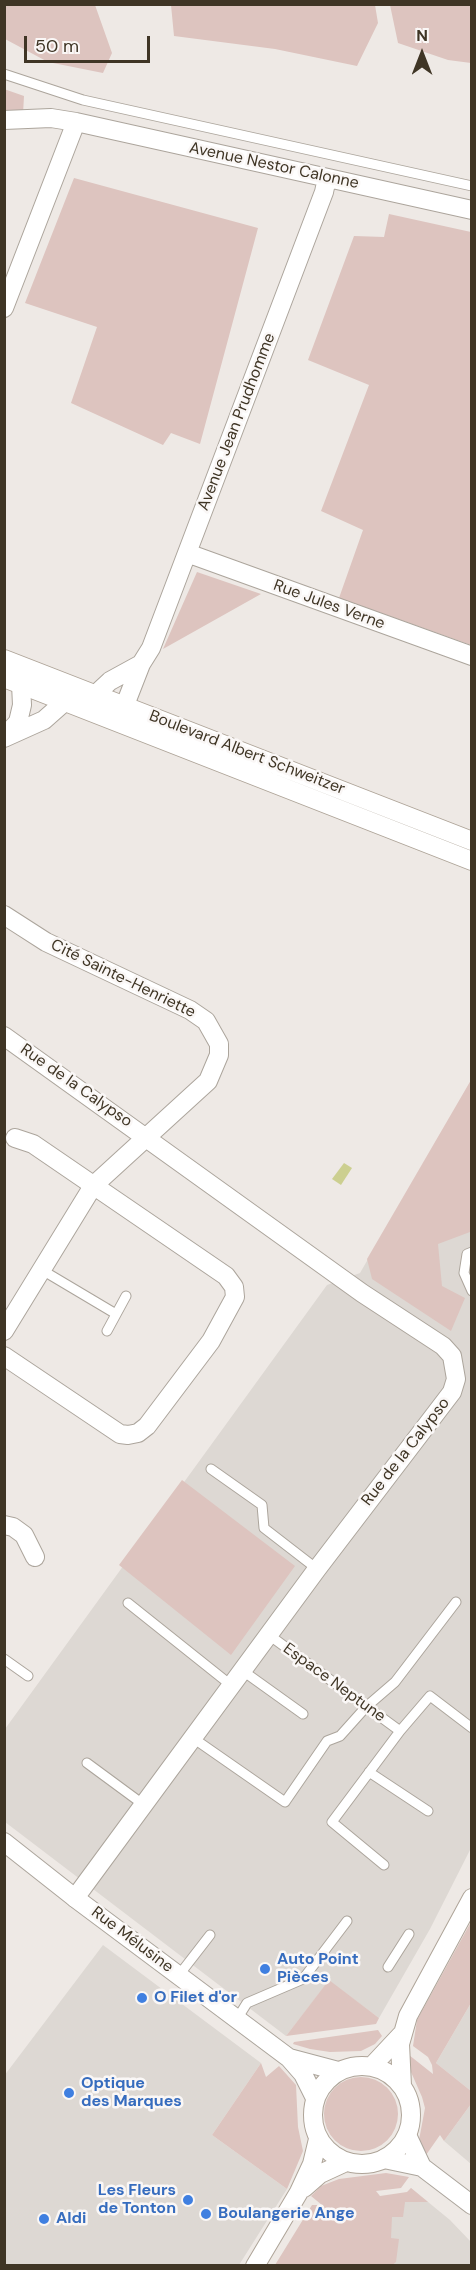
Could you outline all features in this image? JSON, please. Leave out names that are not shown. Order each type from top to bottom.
[{"type":"street","name":"Avenue Nestor Calonne","points":[[4,120],[51,118],[76,122],[471,210]]},
{"type":"street","points":[[4,308],[76,122]]},
{"type":"street","name":"Avenue Jean Prudhomme","points":[[125,705],[141,664],[151,648],[324,192],[327,178]]},
{"type":"street","name":"Rue Jules Verne","points":[[187,553],[471,656]]},
{"type":"street","name":"Boulevard Albert Schweitzer","points":[[4,659],[19,676],[62,696],[471,861]]},
{"type":"street","points":[[62,696],[88,701],[110,681],[141,664]]},
{"type":"street","points":[[4,737],[18,722],[22,705],[19,676]]},
{"type":"street","name":"Boulevard Albert Schweitzer","points":[[19,676],[96,694],[471,841]]},
{"type":"street","points":[[4,737],[44,720],[62,696]]},
{"type":"street","points":[[62,696],[113,713],[125,705]]},
{"type":"street","name":"Cité Sainte-Henriette","points":[[4,915],[46,942],[190,1010],[206,1021],[219,1044],[219,1055],[207,1081],[93,1186],[4,1331]]},
{"type":"street","name":"Rue de la Calypso","points":[[4,1036],[362,1293],[443,1346],[452,1356],[456,1380],[452,1392],[317,1569],[75,1898]]},
{"type":"street","points":[[4,1356],[120,1434],[138,1433],[147,1426],[211,1341],[235,1297],[234,1287],[226,1276],[33,1144],[15,1138]]},
{"type":"street","points":[[4,1525],[13,1527],[24,1535],[34,1557]]},
{"type":"street","name":"Rue Mélusine","points":[[4,1842],[289,2058],[303,2074],[315,2098]]},
{"type":"street","points":[[372,2066],[401,2035],[422,1988],[471,1898]]},
{"type":"street","points":[[401,2035],[402,2086]]},
{"type":"street","name":"Rue Mélusine","points":[[289,2058],[338,2071]]},
{"type":"street","points":[[358,2065],[372,2066],[385,2071],[402,2086],[409,2099],[411,2114],[407,2135],[399,2148],[384,2159],[367,2164],[346,2162],[327,2150],[318,2139],[312,2122],[315,2098],[322,2085],[338,2071],[358,2065]]},
{"type":"street","points":[[407,2135],[422,2167]]},
{"type":"street","points":[[255,2265],[299,2192],[312,2164],[318,2139]]},
{"type":"street","points":[[384,2159],[422,2167],[471,2205]]},
{"type":"street","points":[[299,2192],[320,2174],[346,2162]]},
{"type":"lane","points":[[4,74],[83,100],[471,186]]},
{"type":"lane","points":[[471,1252],[467,1254],[464,1273],[471,1291]]},
{"type":"lane","points":[[42,1270],[116,1314]]},
{"type":"lane","points":[[107,1331],[126,1296]]},
{"type":"lane","points":[[211,1469],[262,1505],[264,1528],[317,1569]]},
{"type":"lane","points":[[193,1738],[285,1802],[327,1741],[340,1736],[366,1707],[395,1682],[456,1602]]},
{"type":"lane","points":[[128,1603],[237,1679],[303,1714]]},
{"type":"lane","name":"Espace Neptune","points":[[268,1635],[400,1731]]},
{"type":"lane","points":[[4,1659],[28,1676]]},
{"type":"lane","points":[[384,1865],[332,1822],[400,1731],[430,1696],[471,1728]]},
{"type":"lane","points":[[87,1763],[144,1805]]},
{"type":"lane","points":[[369,1772],[428,1811]]},
{"type":"lane","points":[[237,2019],[247,2003],[303,1979],[347,1921]]},
{"type":"lane","points":[[388,1967],[409,1934]]},
{"type":"lane","points":[[178,1975],[210,1935]]},
{"type":"shaded area","points":[[4,5],[95,5],[112,53],[103,73],[48,62],[5,39]]},
{"type":"shaded area","points":[[171,5],[375,5],[378,23],[357,66],[275,49],[174,36]]},
{"type":"shaded area","points":[[390,5],[471,5],[471,63],[448,60],[398,43]]},
{"type":"shaded area","points":[[4,89],[24,96],[23,114],[5,114]]},
{"type":"shaded area","points":[[74,178],[258,228],[200,444],[171,433],[163,445],[71,403],[97,327],[25,303]]},
{"type":"shaded area","points":[[389,214],[471,232],[471,645],[339,598],[363,530],[321,511],[369,385],[308,360],[354,236],[384,237]]},
{"type":"shaded area","points":[[197,572],[261,594],[163,649]]},
{"type":"shaded area","points":[[471,1080],[471,1230],[438,1244],[442,1286],[465,1298],[451,1331],[372,1279],[367,1259]]},
{"type":"shaded area","points":[[471,1081],[471,1848],[430,1929],[379,2018],[329,1981],[286,2036],[5,1822],[5,1729],[327,1285],[360,1273]]},
{"type":"shaded area","points":[[344,1163],[352,1168],[341,1185],[332,1179]]},
{"type":"shaded area","points":[[182,1480],[295,1566],[231,1655],[119,1565]]},
{"type":"shaded area","points":[[471,1922],[471,2003],[436,2063],[471,2091],[471,2104],[444,2141],[440,2135],[426,2155],[419,2140],[425,2108],[411,2072],[409,2055],[433,2074],[428,2057],[413,2046],[417,2020]]},
{"type":"shaded area","points":[[103,1945],[261,2063],[212,2135],[287,2189],[239,2265],[5,2265],[4,2076]]},
{"type":"shaded area","points":[[329,1980],[379,2018],[376,2024],[286,2036]]},
{"type":"shaded area","points":[[471,2003],[471,2091],[436,2063]]},
{"type":"shaded area","points":[[378,2030],[382,2036],[375,2044],[361,2051],[330,2052],[293,2044],[294,2042]]},
{"type":"shaded area","points":[[261,2063],[266,2077],[279,2066],[296,2085],[298,2127],[303,2151],[287,2189],[212,2135]]},
{"type":"shaded area","points":[[354,2077],[368,2077],[382,2083],[392,2093],[398,2107],[396,2128],[382,2145],[368,2151],[354,2151],[340,2145],[330,2135],[324,2121],[324,2107],[330,2093],[340,2083]]},
{"type":"shaded area","points":[[471,2104],[471,2164],[444,2141]]},
{"type":"shaded area","points":[[386,2173],[409,2177],[401,2188],[376,2191],[380,2196],[407,2192],[411,2188],[428,2202],[405,2202],[403,2217],[392,2217],[391,2238],[399,2239],[396,2262],[391,2266],[275,2265],[312,2205],[322,2205],[311,2196],[321,2186],[339,2179]]},
{"type":"shaded area","points":[[411,2188],[450,2220],[471,2242],[471,2265],[317,2266],[366,2246]]},
{"type":"place","name":"Auto Point Pièces","points":[[265,1969]]},
{"type":"place","name":"O Filet d'or","points":[[142,1998]]},
{"type":"place","name":"Optique des Marques","points":[[69,2093]]},
{"type":"place","name":"Les Fleurs de Tonton","points":[[188,2200]]},
{"type":"place","name":"Boulangerie Ange","points":[[206,2214]]},
{"type":"place","name":"Aldi","points":[[44,2219]]}]
